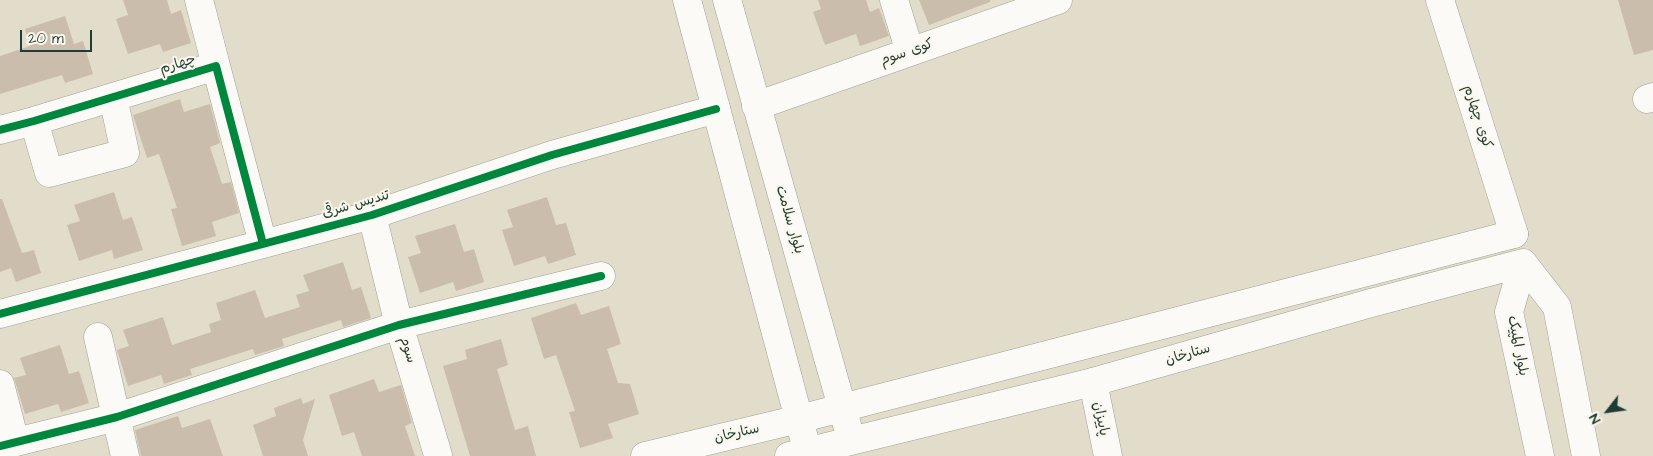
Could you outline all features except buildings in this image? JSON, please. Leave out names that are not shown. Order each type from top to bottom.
[{"type":"street","points":[[199,0],[216,66]]},
{"type":"street","points":[[687,0],[800,419],[798,454]]},
{"type":"street","name":"بلوار سلامت","points":[[728,0],[756,106],[851,441]]},
{"type":"street","points":[[894,0],[910,52]]},
{"type":"street","name":"کوی سوم","points":[[756,106],[910,52],[1007,8],[1058,0]]},
{"type":"street","name":"کوی چهارم","points":[[842,408],[1514,234],[1440,0]]},
{"type":"street","name":"چهارم","points":[[0,130],[114,98],[216,66],[262,244]]},
{"type":"street","points":[[34,121],[50,172],[125,153],[114,98]]},
{"type":"street","name":"تندیس شرقی","points":[[0,314],[372,215],[552,155],[716,109]]},
{"type":"street","name":"سوم","points":[[372,215],[400,325],[438,455]]},
{"type":"street","points":[[1523,263],[1558,306],[1586,456]]},
{"type":"street","name":"ستارخان","points":[[798,454],[1093,382],[1371,303],[1523,263]]},
{"type":"street","name":"بلوار المپیک","points":[[1523,263],[1509,312],[1540,456]]},
{"type":"street","points":[[0,384],[8,444],[117,417],[400,325],[601,276]]},
{"type":"street","points":[[98,337],[126,456]]},
{"type":"street","name":"پاییزان","points":[[1093,382],[1108,456]]},
{"type":"street","name":"ستارخان","points":[[645,456],[842,408]]},
{"type":"cycle path","points":[[0,130],[216,66],[263,244]]},
{"type":"cycle path","points":[[0,314],[372,215],[552,155],[716,109]]},
{"type":"cycle path","points":[[0,446],[117,417],[399,325],[601,276]]}]
